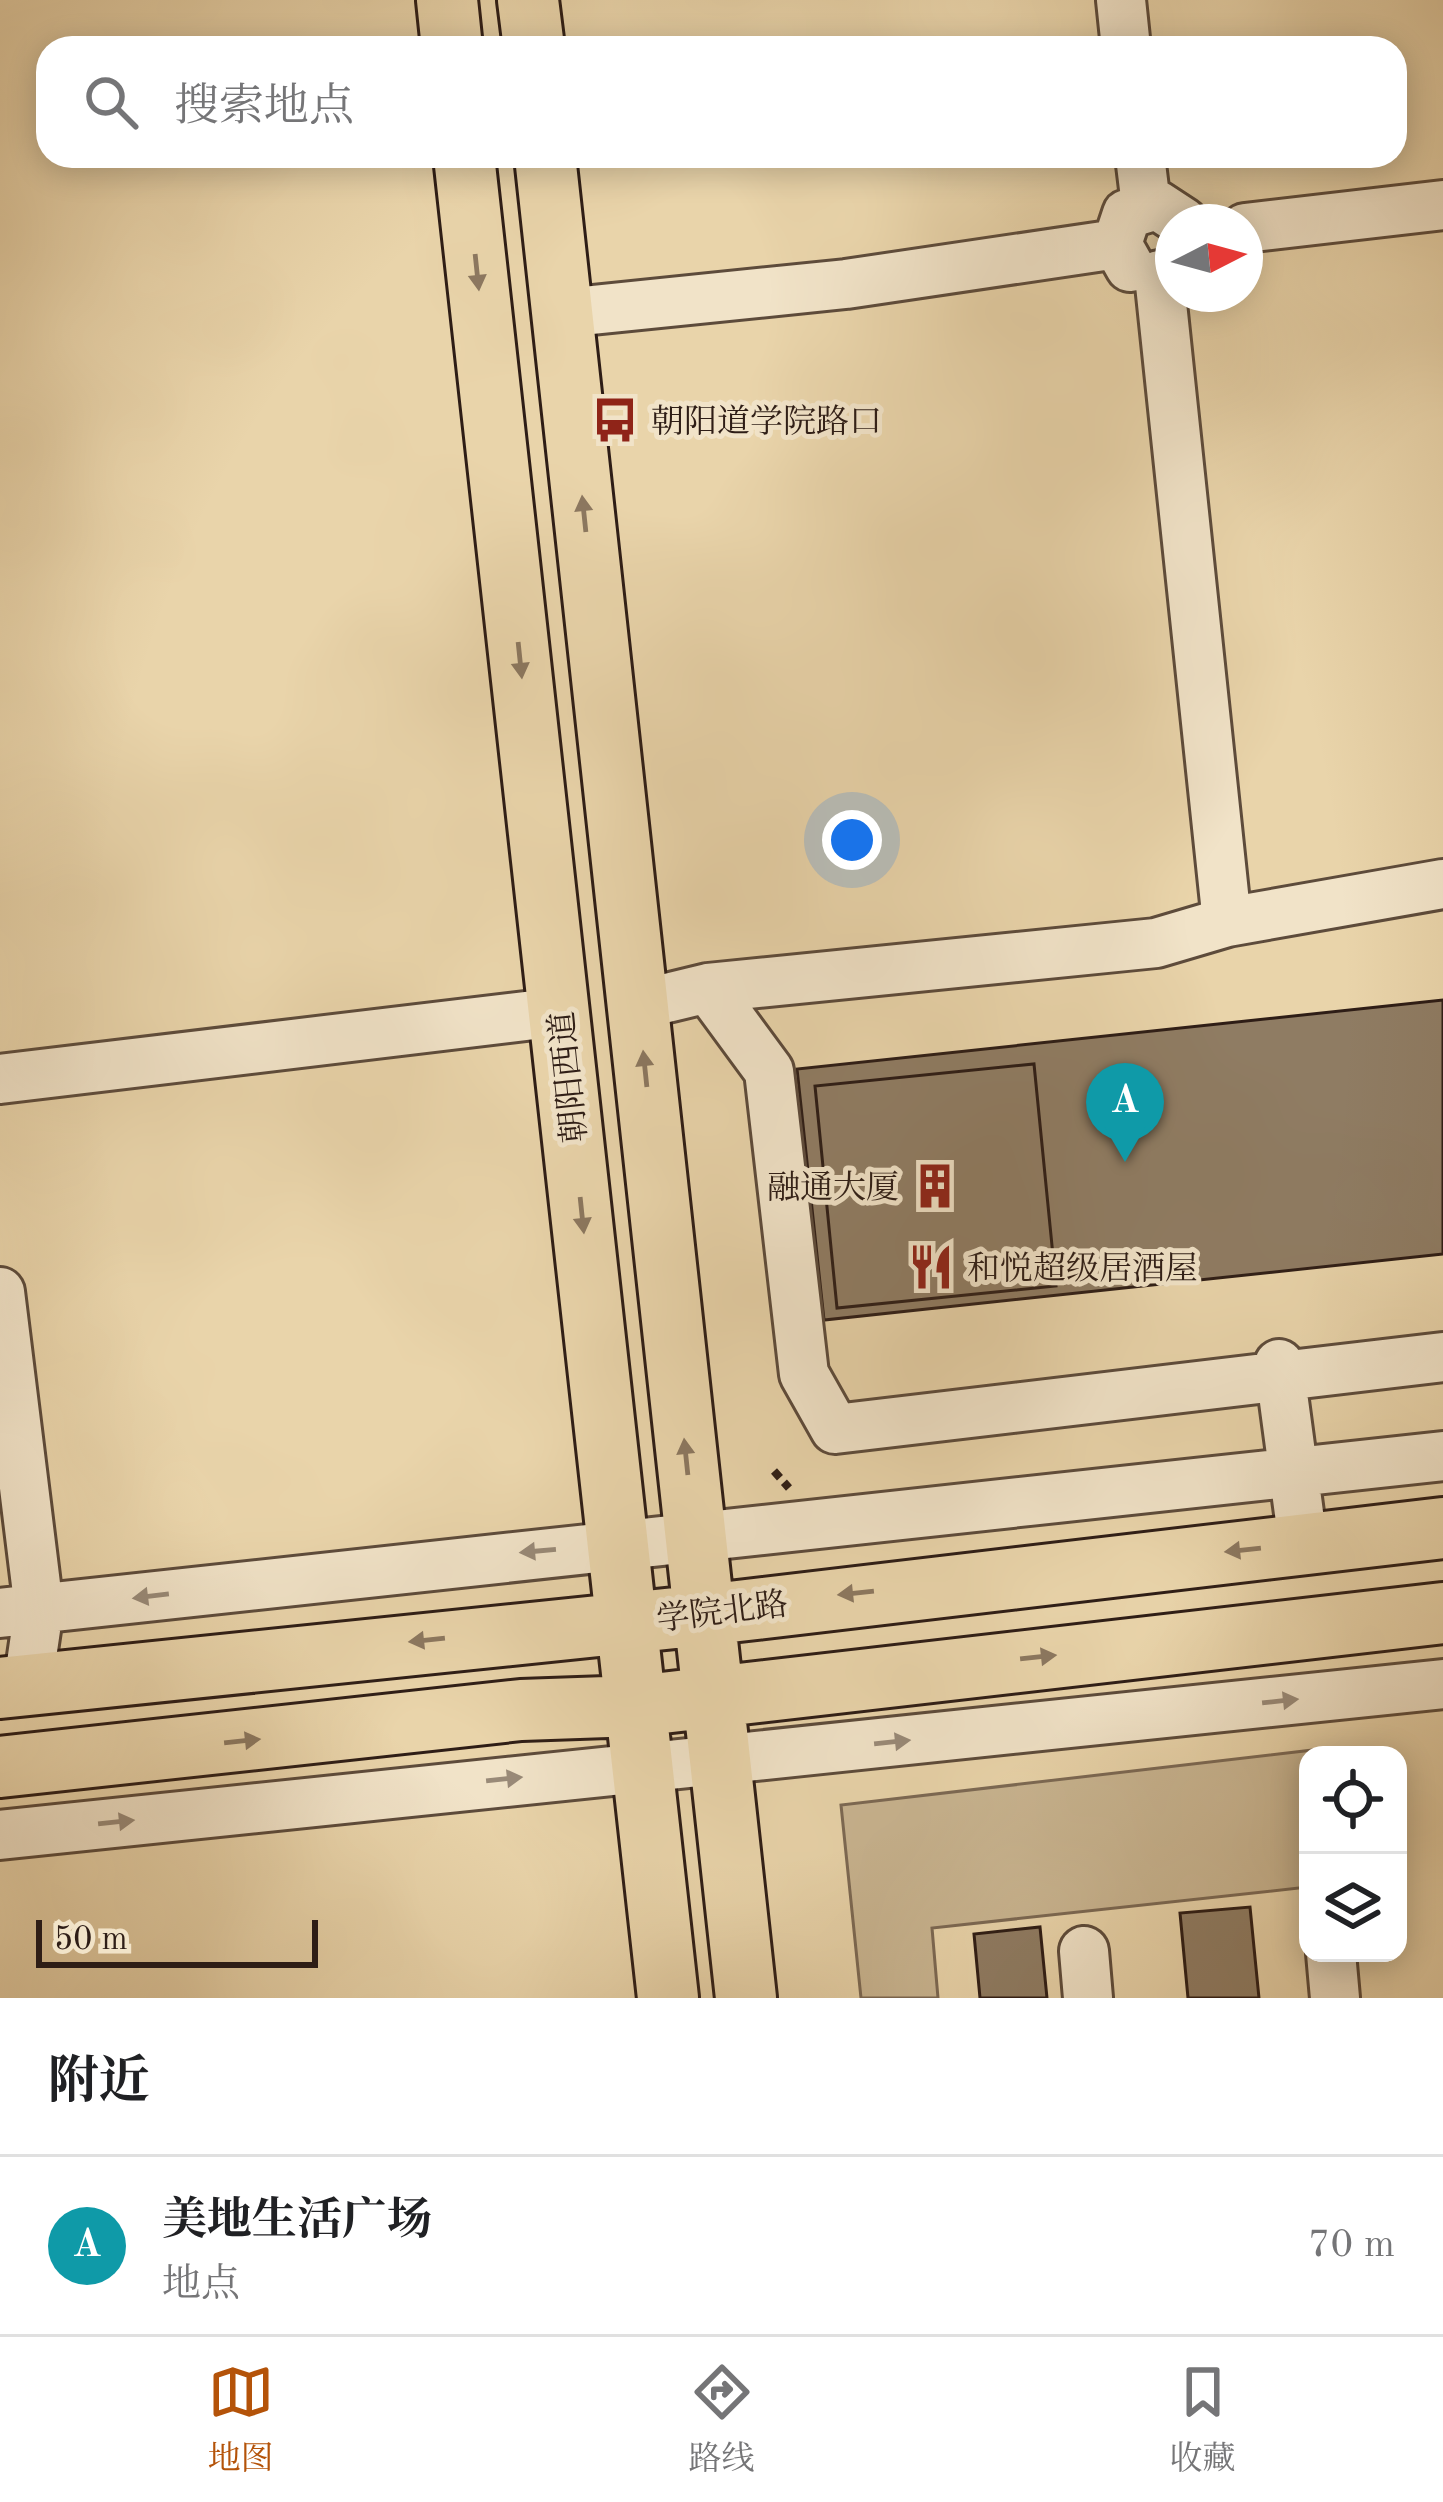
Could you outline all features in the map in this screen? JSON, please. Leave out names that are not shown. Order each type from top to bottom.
[{"type":"main road","points":[[447,0],[451,36]]},
{"type":"main road","points":[[528,0],[532,36]]},
{"type":"main road","name":"朝阳西道","points":[[465,168],[668,1998]]},
{"type":"main road","points":[[546,168],[746,1998]]},
{"type":"main road","name":"学院北路","points":[[14,1686],[704,1615],[1443,1528]]},
{"type":"main road","points":[[0,1767],[521,1710],[637,1706],[1443,1613]]},
{"type":"street","points":[[1120,0],[1124,36]]},
{"type":"street","points":[[1145,168],[1160,204]]},
{"type":"street","points":[[1263,226],[1443,205]]},
{"type":"street","points":[[1117,244],[1127,214],[1155,214]]},
{"type":"street","points":[[562,313],[846,284],[1117,244]]},
{"type":"street","points":[[1117,244],[1136,272],[1155,272]]},
{"type":"street","points":[[1170,312],[1227,922]]},
{"type":"street","points":[[638,1005],[708,988],[1156,943],[1227,922],[1443,884]]},
{"type":"street","points":[[708,988],[769,1071],[804,1374],[826,1417],[1443,1357]]},
{"type":"street","points":[[0,1058],[558,1004]]},
{"type":"street","points":[[0,1079],[558,1004]]},
{"type":"street","points":[[0,1292],[18,1611],[14,1686]]},
{"type":"street","points":[[1280,1371],[1443,1344]]},
{"type":"street","points":[[1280,1371],[1303,1543]]},
{"type":"street","points":[[18,1611],[1443,1456]]},
{"type":"street","points":[[0,1513],[18,1611]]},
{"type":"street","points":[[0,1834],[719,1755],[848,1747],[1443,1684]]},
{"type":"street","points":[[1331,1962],[1334,1998]]},
{"type":"shaded area","points":[[1299,1752],[1299,1888],[932,1928],[938,1998],[861,1998],[841,1805]]},
{"type":"building","points":[[1443,1000],[1443,1254],[824,1320],[797,1069]]},
{"type":"building","name":"融通大厦","points":[[1034,1064],[1056,1286],[837,1308],[815,1086]]},
{"type":"building","points":[[1250,1907],[1259,1998],[1188,1998],[1180,1913]]},
{"type":"building","points":[[1040,1927],[1047,1998],[980,1998],[974,1934]]},
{"type":"place","name":"朝阳道学院路口","points":[[615,420]]},
{"type":"place","name":"美地生活广场","points":[[1125,1162]]},
{"type":"place","name":"融通大厦","points":[[935,1186]]},
{"type":"place","name":"和悦超级居酒屋","points":[[931,1267]]}]
